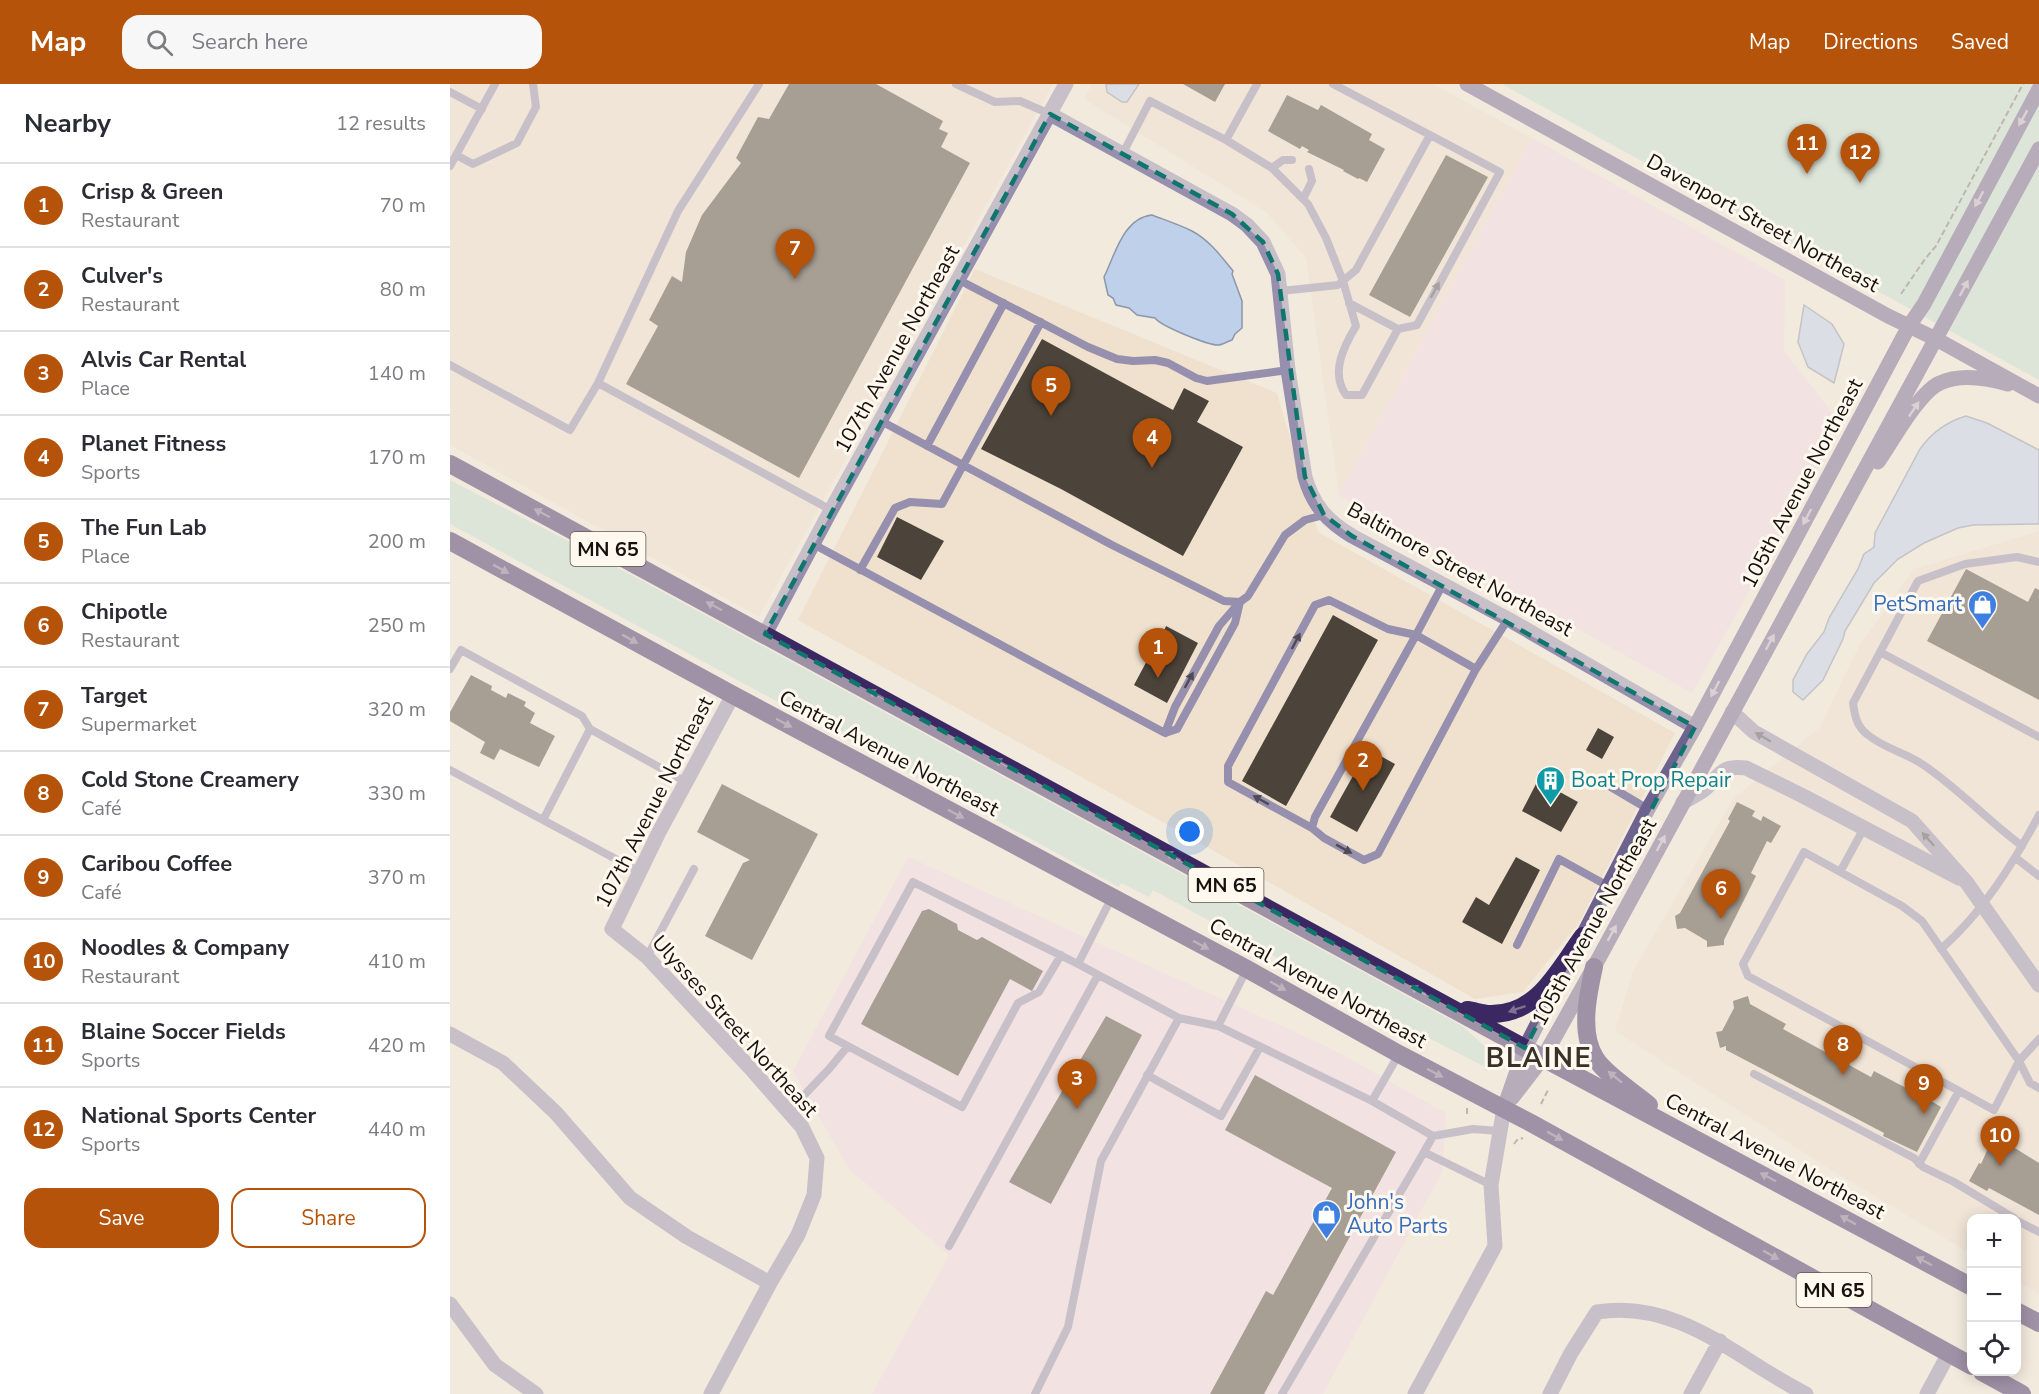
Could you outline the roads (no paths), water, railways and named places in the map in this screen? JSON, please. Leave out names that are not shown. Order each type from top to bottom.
[{"type":"highway","name":"Central Avenue Northeast","points":[[450,464],[1543,1058],[1967,1285]]},
{"type":"highway","name":"Central Avenue Northeast","points":[[450,541],[1247,969],[1399,1054],[1504,1108],[1967,1364]]},
{"type":"highway","points":[[1447,1005],[1489,1014],[1510,1012],[1526,1006],[1541,993],[1583,936]]},
{"type":"highway","points":[[1594,967],[1586,1014],[1589,1043],[1596,1059],[1676,1128]]},
{"type":"highway","points":[[2021,1314],[2039,1323]]},
{"type":"highway","points":[[1991,1376],[2022,1394]]},
{"type":"street","name":"107th Avenue Northeast","points":[[765,634],[1066,84]]},
{"type":"street","name":"Davenport Street Northeast","points":[[1467,84],[2035,394]]},
{"type":"street","name":"105th Avenue Northeast","points":[[1504,1108],[1525,1048],[1648,809],[1695,727],[1909,326],[1924,304],[2039,89]]},
{"type":"street","name":"Baltimore Street Northeast","points":[[1050,114],[1232,214],[1247,225],[1263,242],[1278,274],[1288,370],[1305,477],[1312,498],[1324,515],[1352,536],[1508,619],[1695,727]]},
{"type":"street","name":"105th Avenue Northeast","points":[[1504,1108],[1543,1058],[1594,967],[2039,149]]},
{"type":"street","points":[[1833,526],[1923,395],[1940,383],[1969,377],[1997,381],[2035,394]]},
{"type":"street","name":"107th Avenue Northeast","points":[[612,929],[733,695]]},
{"type":"street","points":[[1732,712],[1754,732],[1912,821],[1967,883],[2039,985]]},
{"type":"street","points":[[1683,802],[1705,789],[1721,771],[1737,767],[1746,768],[1967,883]]},
{"type":"street","name":"Ulysses Street Northeast","points":[[612,929],[647,957],[789,1111],[802,1127],[816,1158],[814,1195],[798,1234],[770,1283]]},
{"type":"street","points":[[450,1034],[503,1063],[556,1113],[630,1198],[687,1237],[770,1283],[711,1394]]},
{"type":"street","points":[[1415,1394],[1495,1246],[1491,1185],[1504,1108]]},
{"type":"street","points":[[450,1305],[495,1365],[536,1394]]},
{"type":"street","points":[[1550,1394],[1570,1353],[1597,1312],[1608,1311],[1659,1314],[1708,1334],[1786,1384],[1806,1394]]},
{"type":"street","points":[[1691,1394],[1720,1341]]},
{"type":"street","points":[[1927,1394],[1949,1353]]},
{"type":"lane","points":[[456,155],[473,164],[516,143],[536,107],[533,84]]},
{"type":"lane","points":[[450,365],[570,430],[598,383],[678,211],[759,84]]},
{"type":"lane","points":[[956,84],[994,102],[1020,101],[1050,114]]},
{"type":"lane","points":[[1226,140],[1257,84]]},
{"type":"lane","points":[[1333,84],[1500,172],[1417,325],[1398,329],[1349,303]]},
{"type":"lane","points":[[450,166],[482,109],[492,85]]},
{"type":"lane","points":[[450,92],[482,109]]},
{"type":"lane","points":[[1123,153],[1150,101],[1226,140],[1272,168],[1308,204],[1326,238],[1343,281],[1356,326],[1342,349],[1340,362],[1341,387],[1346,395],[1362,395],[1398,329]]},
{"type":"lane","points":[[1281,291],[1338,285],[1356,270],[1430,135]]},
{"type":"lane","points":[[1272,168],[1283,160],[1292,160]]},
{"type":"lane","points":[[1303,199],[1312,181],[1309,169]]},
{"type":"lane","points":[[959,280],[1088,347],[1117,359],[1155,360],[1168,363],[1196,378],[1207,381],[1288,370]]},
{"type":"lane","points":[[927,446],[1004,303]]},
{"type":"lane","points":[[860,570],[895,508],[910,502],[942,504],[1041,322]]},
{"type":"lane","points":[[598,383],[831,510]]},
{"type":"lane","points":[[881,421],[1213,597],[1224,601],[1240,602]]},
{"type":"lane","points":[[1165,733],[1175,707],[1218,626],[1252,590],[1285,535],[1305,520],[1324,515]]},
{"type":"lane","points":[[813,544],[1165,733],[1177,729],[1235,623],[1240,602]]},
{"type":"lane","points":[[2022,846],[1989,820],[1957,790],[1920,763],[1868,735],[1855,721],[1853,704],[1918,581],[1965,564],[2017,557],[2039,562]]},
{"type":"lane","points":[[1312,828],[1443,584]]},
{"type":"lane","points":[[1476,669],[1416,635],[1388,629],[1329,600],[1316,605],[1228,766],[1228,782],[1312,828],[1324,838],[1364,860],[1378,854],[1476,669],[1508,619]]},
{"type":"lane","points":[[450,669],[461,650],[582,716],[590,729],[686,782]]},
{"type":"lane","points":[[1880,652],[2039,736]]},
{"type":"lane","points":[[543,820],[590,729]]},
{"type":"lane","points":[[450,770],[640,872]]},
{"type":"lane","points":[[1599,780],[1648,809]]},
{"type":"lane","points":[[1941,949],[1960,932],[2016,858],[2039,815]]},
{"type":"lane","points":[[1840,872],[1864,828]]},
{"type":"lane","points":[[2039,1039],[2019,1061],[1994,1110],[1748,976],[1743,964],[1804,852],[1902,906],[1922,921],[2019,1061],[2030,1083],[2039,1088]]},
{"type":"lane","points":[[2016,858],[2039,876]]},
{"type":"lane","points":[[1517,945],[1559,859],[1608,886]]},
{"type":"lane","points":[[647,957],[694,869]]},
{"type":"lane","points":[[1060,955],[1039,992],[1018,1003],[962,1107],[829,1036],[914,882],[1060,955],[1078,964],[1179,1018],[1218,1026],[1372,1101],[1433,1136],[1473,1129],[1499,1131]]},
{"type":"lane","points":[[1078,964],[1112,897]]},
{"type":"lane","points":[[1218,1026],[1247,969]]},
{"type":"lane","points":[[949,1246],[1098,975]]},
{"type":"lane","points":[[1035,1394],[1068,1327],[1101,1161],[1179,1018]]},
{"type":"lane","points":[[789,1111],[848,1046]]},
{"type":"lane","points":[[1147,1075],[1221,1116],[1260,1047]]},
{"type":"lane","points":[[1372,1101],[1399,1054]]},
{"type":"lane","points":[[1754,1074],[1914,1158],[1920,1164],[2006,1214]]},
{"type":"lane","points":[[1920,1164],[1959,1091]]},
{"type":"lane","points":[[1282,1394],[1433,1136]]},
{"type":"lane","points":[[1424,1152],[1491,1185]]},
{"type":"lane","points":[[2021,1222],[2039,1232]]},
{"type":"water","points":[[1106,84],[1139,84],[1127,102],[1122,102],[1107,92]]},
{"type":"water","points":[[1152,215],[1192,231],[1204,239],[1233,271],[1232,274],[1242,301],[1242,328],[1232,340],[1218,345],[1195,339],[1166,326],[1155,318],[1137,315],[1129,308],[1116,305],[1113,298],[1108,295],[1104,277],[1121,239],[1134,223]]},
{"type":"water","points":[[1804,305],[1832,324],[1844,344],[1834,383],[1808,367],[1798,342]]},
{"type":"water","points":[[1966,416],[1987,423],[2039,450],[2039,524],[1973,525],[1958,528],[1924,543],[1898,559],[1874,583],[1845,631],[1823,680],[1803,700],[1793,692],[1793,680],[1807,654],[1824,632],[1829,618],[1858,569],[1864,554],[1874,547],[1875,533],[1920,449],[1940,428]]},
{"type":"place","name":"Blaine Soccer Fields","points":[[1807,174]]},
{"type":"place","name":"National Sports Center","points":[[1860,183]]},
{"type":"place","name":"Target","points":[[795,279]]},
{"type":"place","name":"The Fun Lab","points":[[1051,416]]},
{"type":"place","name":"Planet Fitness","points":[[1152,468]]},
{"type":"place","name":"PetSmart","points":[[1983,630]]},
{"type":"place","name":"Crisp & Green","points":[[1158,678]]},
{"type":"place","name":"Culver's","points":[[1363,791]]},
{"type":"place","name":"Boat Prop Repair","points":[[1550,806]]},
{"type":"place","name":"Chipotle","points":[[1721,919]]},
{"type":"place","name":"Cold Stone Creamery","points":[[1843,1075]]},
{"type":"place","name":"Alvis Car Rental","points":[[1077,1109]]},
{"type":"place","name":"Caribou Coffee","points":[[1924,1114]]},
{"type":"place","name":"Noodles & Company","points":[[2000,1166]]},
{"type":"place","name":"John's Auto Parts","points":[[1326,1240]]},
{"type":"district","name":"BLAINE","points":[[1539,1058]]}]
